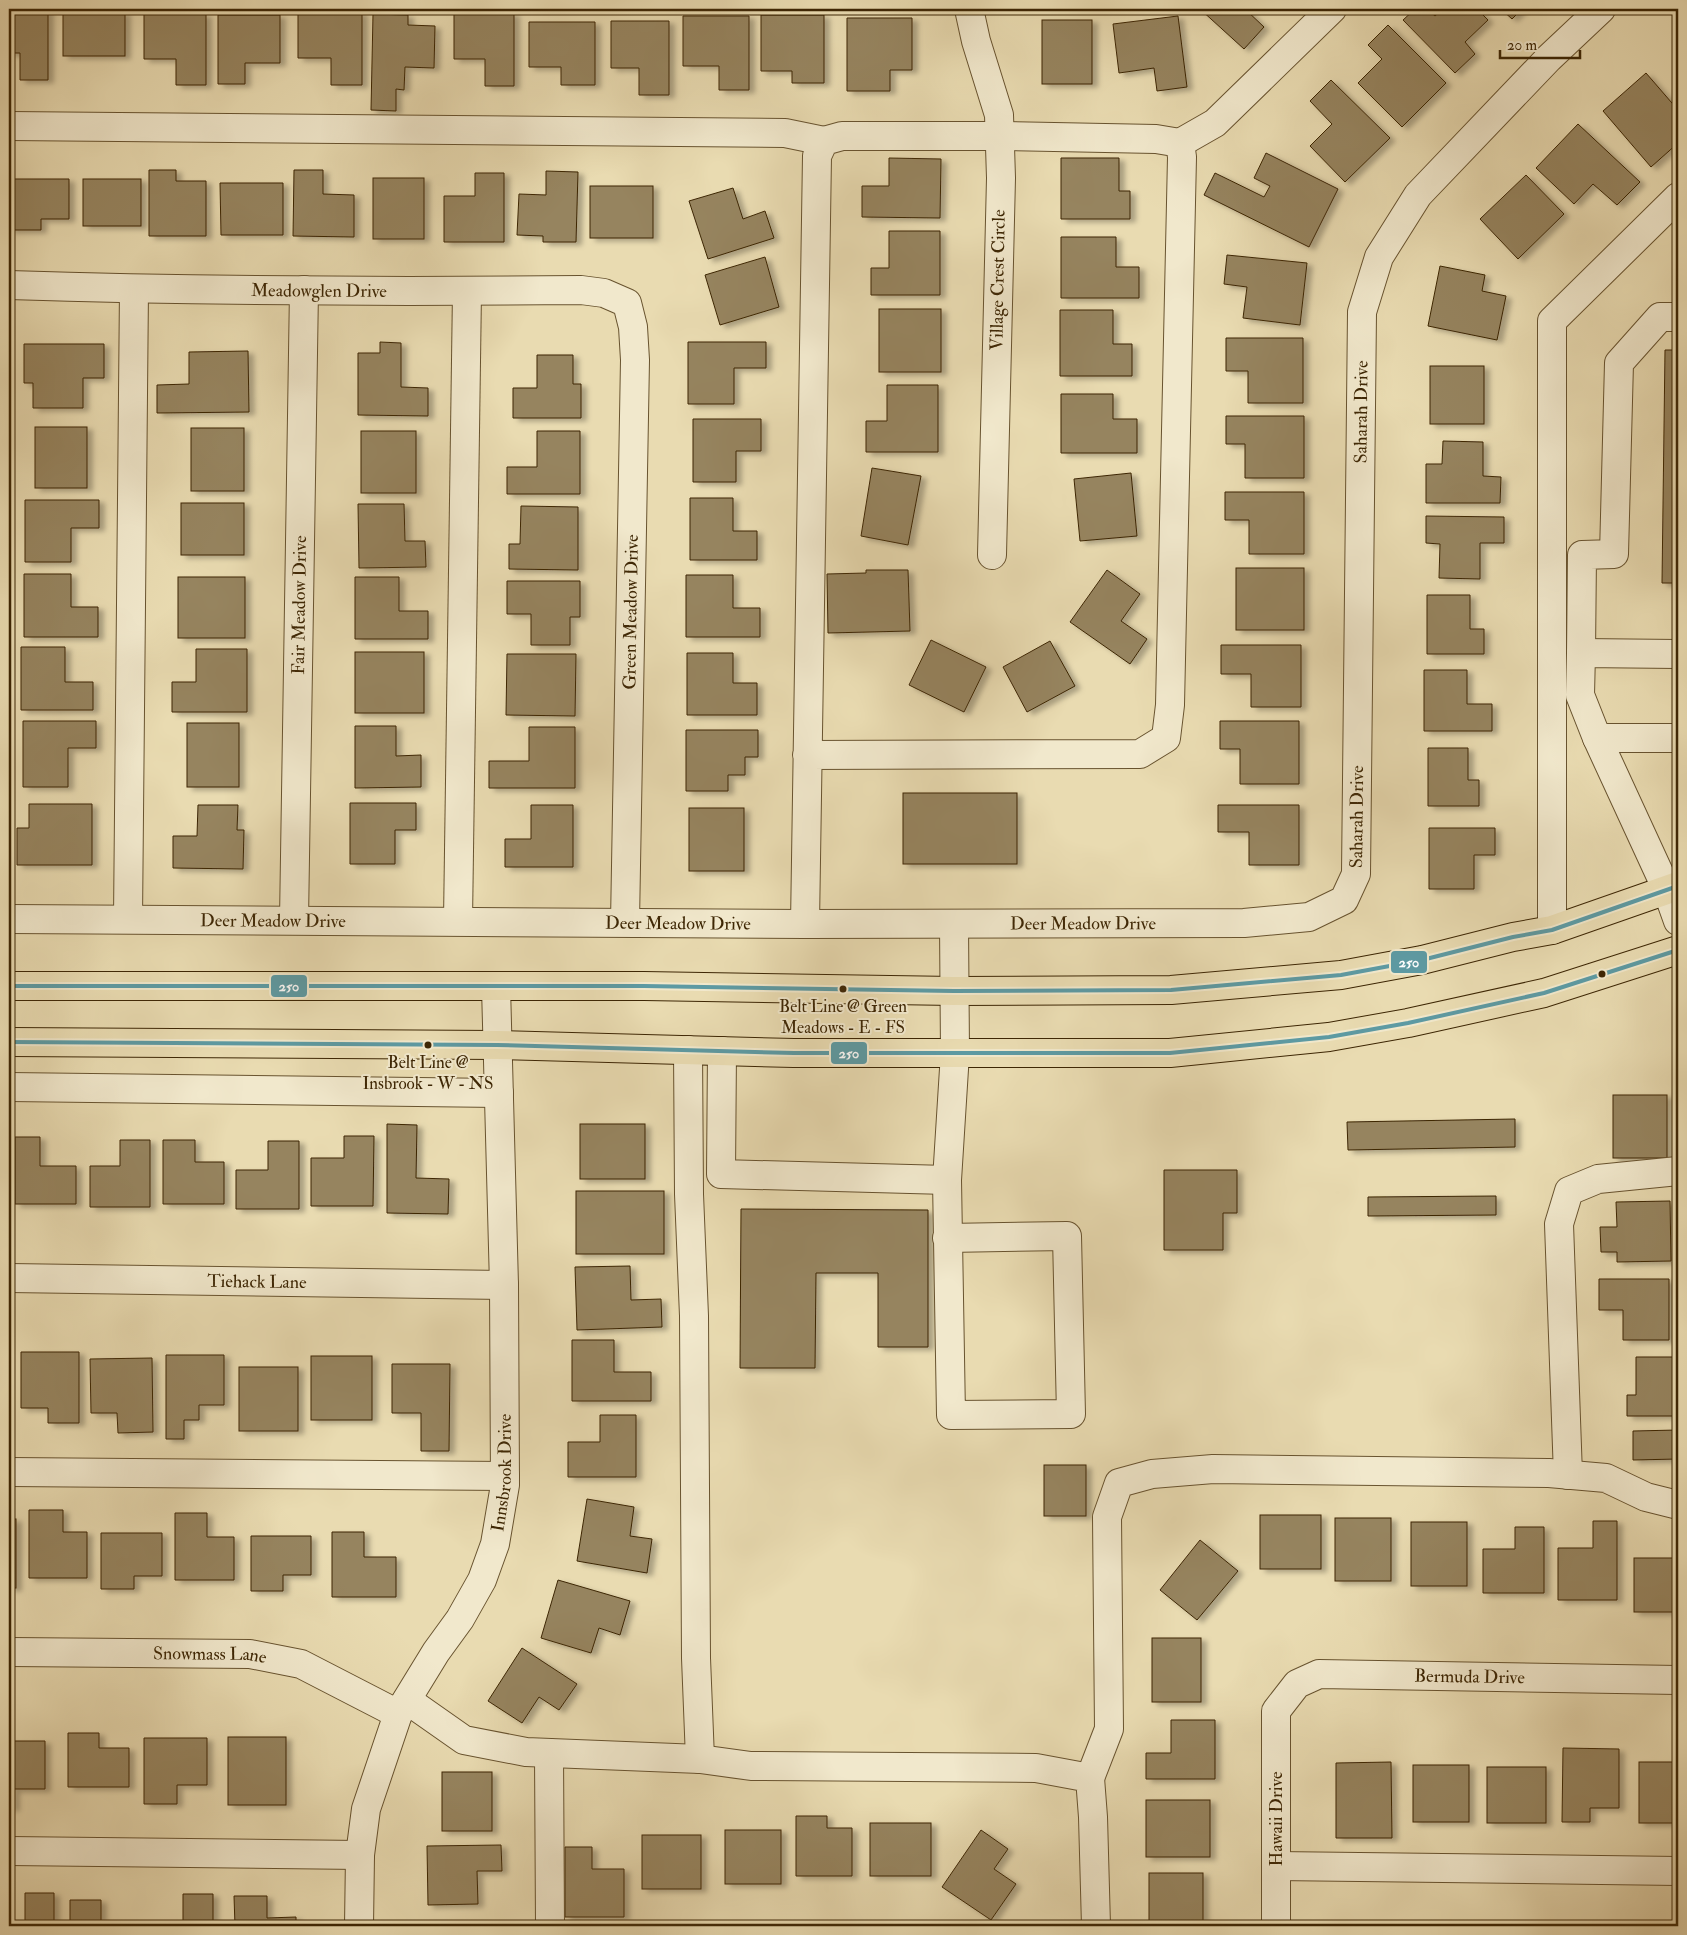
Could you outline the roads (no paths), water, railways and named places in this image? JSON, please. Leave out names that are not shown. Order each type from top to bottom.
[{"type":"main road","points":[[9,986],[644,986],[954,991],[1171,990],[1341,975],[1422,960],[1513,937],[1552,930],[1672,888]]},
{"type":"main road","points":[[9,1042],[498,1045],[794,1053],[1170,1053],[1329,1037],[1408,1023],[1544,993],[1678,950]]},
{"type":"street","name":"Village Crest Circle","points":[[969,9],[976,41],[999,115],[1000,136],[1001,178],[992,555]]},
{"type":"street","points":[[9,126],[784,134],[824,141],[842,136],[1000,136],[1156,139],[1180,143],[1216,123],[1332,9]]},
{"type":"street","name":"Saharah Drive","points":[[1344,900],[1356,874],[1362,312],[1379,257],[1418,195],[1548,58],[1600,9]]},
{"type":"street","points":[[805,924],[817,156],[824,141]]},
{"type":"street","points":[[808,755],[1140,754],[1166,738],[1170,685],[1182,157],[1180,143]]},
{"type":"street","points":[[1552,930],[1552,321],[1678,197]]},
{"type":"street","name":"Meadowglen Drive","points":[[9,285],[304,290],[581,290],[604,293],[627,303]]},
{"type":"street","points":[[128,919],[134,288]]},
{"type":"street","name":"Fair Meadow Drive","points":[[294,920],[304,290]]},
{"type":"street","points":[[458,921],[467,291]]},
{"type":"street","name":"Green Meadow Drive","points":[[625,922],[635,360],[634,327],[627,303]]},
{"type":"street","points":[[1678,317],[1660,317],[1619,363],[1614,554],[1582,555],[1580,653],[1580,695],[1597,738],[1672,888],[1678,921]]},
{"type":"street","points":[[1580,653],[1678,654]]},
{"type":"street","points":[[1597,738],[1678,738]]},
{"type":"street","name":"Deer Meadow Drive","points":[[9,919],[805,924],[1244,922],[1309,917],[1344,900]]},
{"type":"street","points":[[947,1238],[1067,1236],[1071,1414],[951,1415],[947,1238],[947,1180],[955,1053],[954,924]]},
{"type":"street","name":"Innsbrook Drive","points":[[359,1926],[360,1854],[366,1809],[402,1707],[436,1652],[460,1619],[482,1580],[495,1544],[505,1485],[504,1285],[496,987]]},
{"type":"street","points":[[688,1050],[689,1194],[694,1316],[696,1658],[700,1759]]},
{"type":"street","points":[[722,1051],[721,1174],[947,1180]]},
{"type":"street","points":[[9,1087],[499,1093]]},
{"type":"street","points":[[1568,1475],[1559,1224],[1569,1191],[1598,1179],[1678,1171]]},
{"type":"street","name":"Tiehack Lane","points":[[9,1278],[504,1285]]},
{"type":"street","points":[[1096,1926],[1090,1778],[1109,1729],[1107,1517],[1119,1483],[1152,1474],[1213,1469],[1548,1473],[1606,1478],[1646,1497],[1678,1505]]},
{"type":"street","points":[[9,1472],[505,1476]]},
{"type":"street","name":"Snowmass Lane","points":[[9,1652],[250,1654],[301,1664],[402,1707],[464,1740],[526,1752],[700,1759],[751,1766],[1036,1768],[1090,1778]]},
{"type":"street","name":"Bermuda Drive","points":[[1276,1711],[1297,1684],[1320,1674],[1678,1680]]},
{"type":"street","name":"Hawaii Drive","points":[[1276,1711],[1276,1926]]},
{"type":"street","points":[[549,1753],[550,1926]]},
{"type":"street","points":[[9,1851],[360,1854]]},
{"type":"street","points":[[1276,1866],[1678,1871]]},
{"type":"place","name":"Belt Line @ Green Meadows - E - FS","points":[[843,989]]},
{"type":"place","name":"Belt Line @ Insbrook - W - NS","points":[[428,1045]]}]
